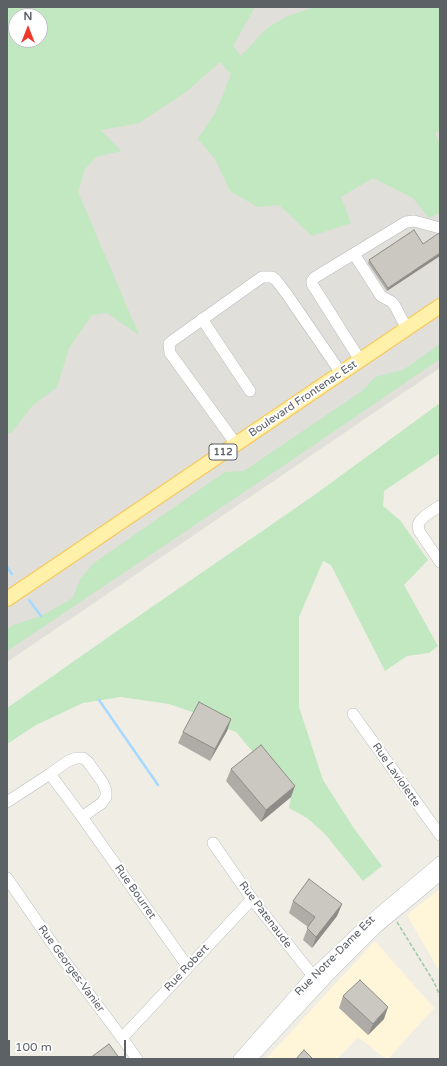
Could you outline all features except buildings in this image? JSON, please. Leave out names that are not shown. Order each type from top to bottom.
[{"type":"main road","name":"Boulevard Frontenac Est","points":[[7,599],[440,306]]},
{"type":"street","points":[[360,360],[312,284],[314,278],[406,222],[414,221],[440,228]]},
{"type":"street","points":[[354,254],[376,290],[381,296],[392,302],[395,306],[407,329]]},
{"type":"street","points":[[236,444],[170,353],[169,344],[262,277],[276,280],[341,373]]},
{"type":"street","points":[[202,319],[250,391]]},
{"type":"street","points":[[440,506],[426,515],[418,525],[419,531],[440,562]]},
{"type":"street","name":"Rue Laviolette","points":[[353,714],[440,835]]},
{"type":"street","points":[[7,802],[68,761],[76,758],[82,758],[88,762],[103,783],[106,791],[106,797],[102,803],[82,817]]},
{"type":"street","name":"Rue Bourret","points":[[50,774],[188,967]]},
{"type":"street","name":"Rue Patenaude","points":[[213,843],[252,899],[316,980]]},
{"type":"street","name":"Rue Notre-Dame Est","points":[[239,1059],[316,980],[370,921],[440,862]]},
{"type":"street","name":"Rue Notre-Dame Est","points":[[251,1059],[316,980],[440,875]]},
{"type":"street","name":"Rue Georges-Vanier","points":[[7,878],[62,959],[122,1038],[136,1059]]},
{"type":"street","name":"Rue Robert","points":[[122,1038],[252,899]]},
{"type":"path","points":[[395,919],[434,982],[440,996]]},
{"type":"shaded area","points":[[7,7],[440,7],[440,368],[7,662]]},
{"type":"shaded area","points":[[440,889],[440,972],[407,915]]},
{"type":"shaded area","points":[[375,941],[434,1008],[388,1059],[358,1037],[337,1059],[266,1059]]},
{"type":"green space","points":[[7,7],[255,7],[233,46],[241,56],[267,28],[288,16],[314,7],[440,7],[440,130],[435,133],[440,144],[440,213],[429,218],[413,198],[373,178],[341,197],[351,223],[312,236],[279,205],[258,207],[230,191],[215,159],[198,139],[217,110],[231,74],[220,62],[186,92],[139,123],[101,130],[121,151],[96,157],[85,169],[78,192],[139,335],[107,313],[92,315],[69,348],[57,387],[32,406],[11,433],[7,433]]},
{"type":"green space","points":[[440,344],[440,359],[7,651],[7,629],[14,625],[41,616],[73,598],[80,579],[94,563],[225,472],[244,471],[362,391],[375,377],[403,370]]},
{"type":"green space","points":[[440,403],[440,453],[384,491],[383,506],[400,520],[428,560],[404,585],[438,646],[429,653],[407,656],[385,671],[331,565],[323,561],[299,617],[299,707],[323,780],[353,827],[382,866],[363,881],[325,834],[307,818],[289,808],[291,797],[236,732],[214,724],[195,713],[169,704],[121,697],[83,703],[36,725],[7,744],[7,708],[313,496]]},
{"type":"waterway","points":[[7,567],[12,574]]},
{"type":"waterway","points":[[29,600],[41,616]]},
{"type":"waterway","points":[[99,700],[158,785]]}]
